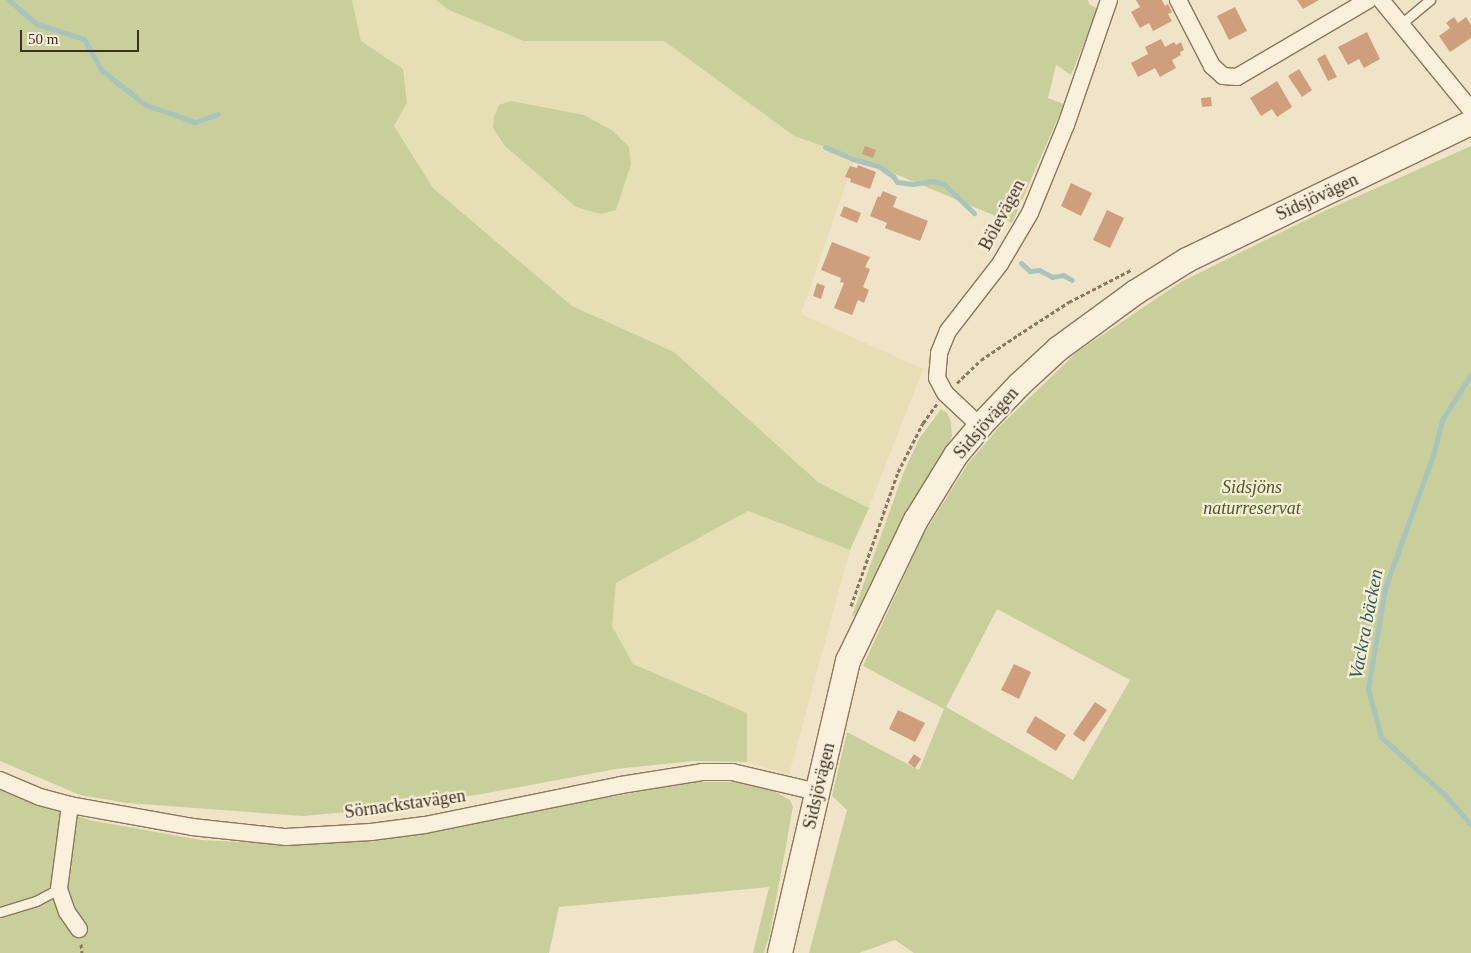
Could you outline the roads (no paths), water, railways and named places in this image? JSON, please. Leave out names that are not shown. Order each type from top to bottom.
[{"type":"main road","name":"Sidsjövägen","points":[[780,953],[852,652],[916,520],[956,455],[980,426],[1058,350],[1136,292],[1187,260],[1471,122]]},
{"type":"street","name":"Bölevägen","points":[[980,426],[946,393],[938,378],[937,365],[942,342],[970,301],[1000,264],[1030,213],[1066,125],[1109,0]]},
{"type":"street","points":[[1178,0],[1212,66],[1223,76],[1237,77],[1368,0]]},
{"type":"street","points":[[1381,0],[1471,110]]},
{"type":"street","name":"Sörnackstavägen","points":[[0,780],[40,796],[70,805],[192,826],[286,837],[371,832],[425,825],[621,785],[702,772],[732,772],[817,792]]},
{"type":"street","points":[[70,805],[59,889],[67,912],[79,929]]},
{"type":"lane","points":[[1401,24],[1430,0]]},
{"type":"lane","points":[[0,912],[36,901],[59,889]]},
{"type":"waterway","points":[[9,0],[37,24],[84,39],[101,70],[146,105],[195,122],[218,114]]},
{"type":"waterway","points":[[825,147],[853,159],[878,166],[893,176],[897,182],[913,184],[933,181],[944,184],[974,213]]},
{"type":"waterway","points":[[1021,263],[1030,271],[1039,270],[1052,277],[1063,275],[1072,280]]},
{"type":"waterway","name":"Vackra bäcken","points":[[1471,374],[1442,420],[1433,455],[1385,588],[1368,689],[1381,737],[1445,795],[1471,825]]},
{"type":"park label","name":"Sidsjöns naturreservat","points":[[1252,498]]}]
